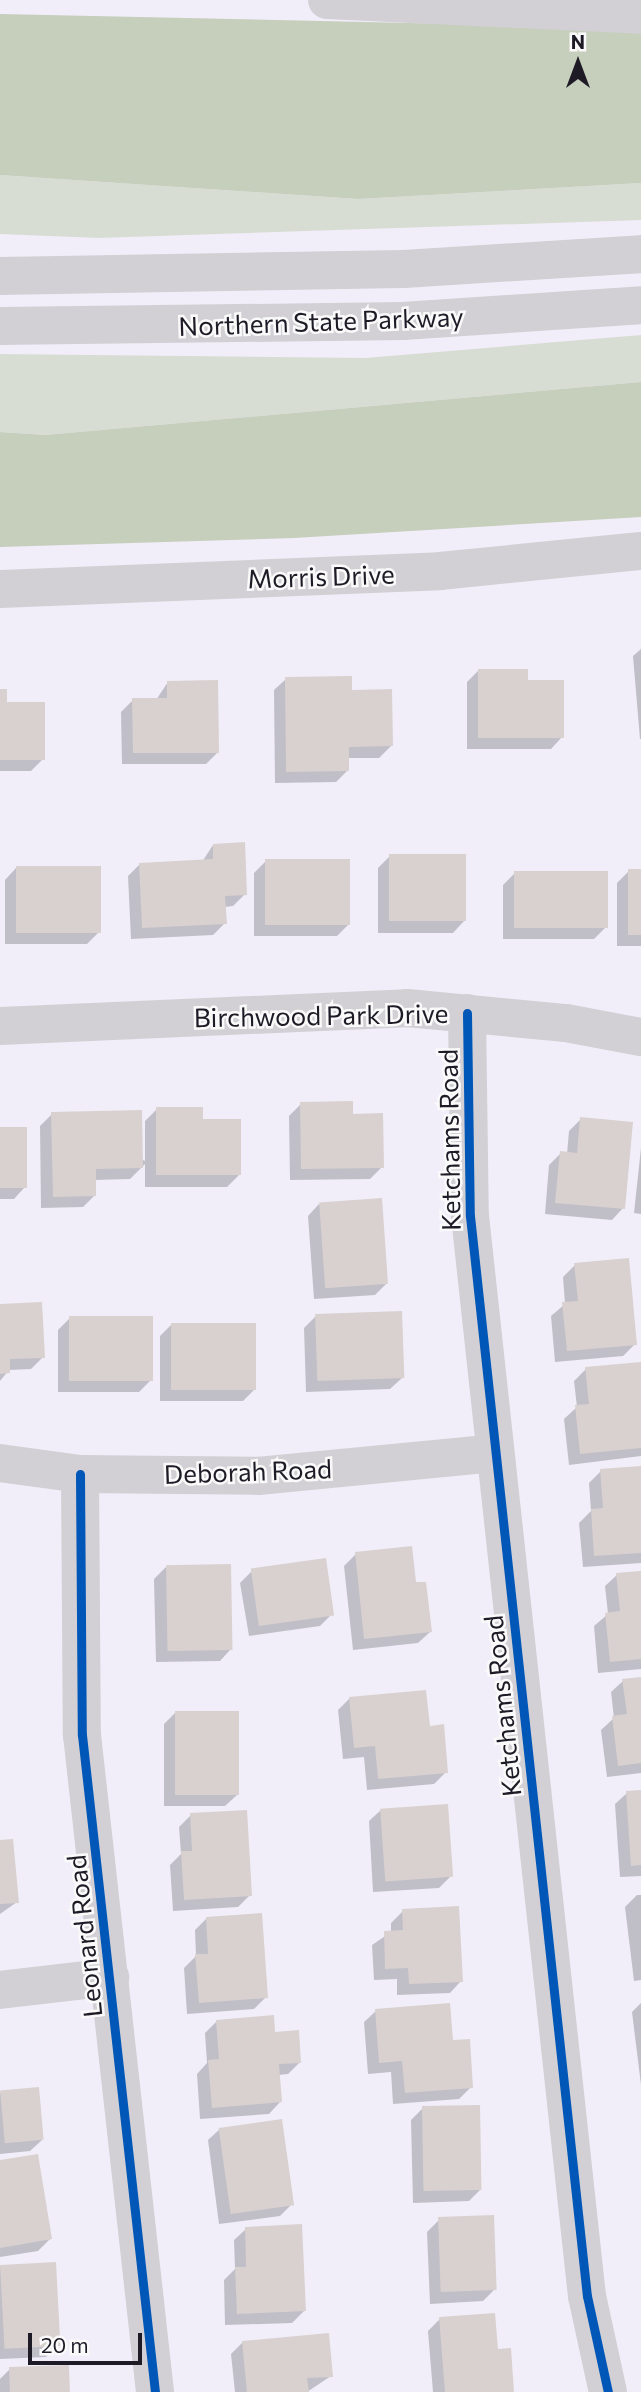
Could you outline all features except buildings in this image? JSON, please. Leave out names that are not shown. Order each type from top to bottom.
[{"type":"main road","points":[[342,0],[641,15]]},
{"type":"main road","name":"Northern State Parkway","points":[[0,276],[404,269],[641,254]]},
{"type":"main road","name":"Northern State Parkway","points":[[0,326],[403,321],[641,305]]},
{"type":"main road","name":"Morris Drive","points":[[0,589],[440,571],[641,551]]},
{"type":"main road","name":"Birchwood Park Drive","points":[[0,1026],[407,1008],[467,1013],[641,1037]]},
{"type":"main road","name":"Ketchams Road","points":[[467,1013],[470,1216],[587,2296],[608,2392]]},
{"type":"main road","name":"Deborah Road","points":[[0,1463],[80,1474],[258,1476],[495,1453]]},
{"type":"main road","name":"Leonard Road","points":[[80,1474],[82,1735],[155,2392]]},
{"type":"main road","points":[[0,1990],[110,1977]]},
{"type":"shaded area","points":[[0,175],[358,199],[641,183],[641,220],[99,238],[0,234]]},
{"type":"shaded area","points":[[641,335],[641,382],[45,435],[0,432],[0,354],[365,358]]},
{"type":"green space","points":[[0,14],[641,28],[641,183],[358,199],[0,175]]},
{"type":"green space","points":[[641,382],[641,517],[294,538],[0,547],[0,432],[45,435]]},
{"type":"cycle path","points":[[467,1013],[470,1216],[587,2296],[608,2392]]},
{"type":"cycle path","points":[[80,1474],[82,1735],[155,2392]]}]
